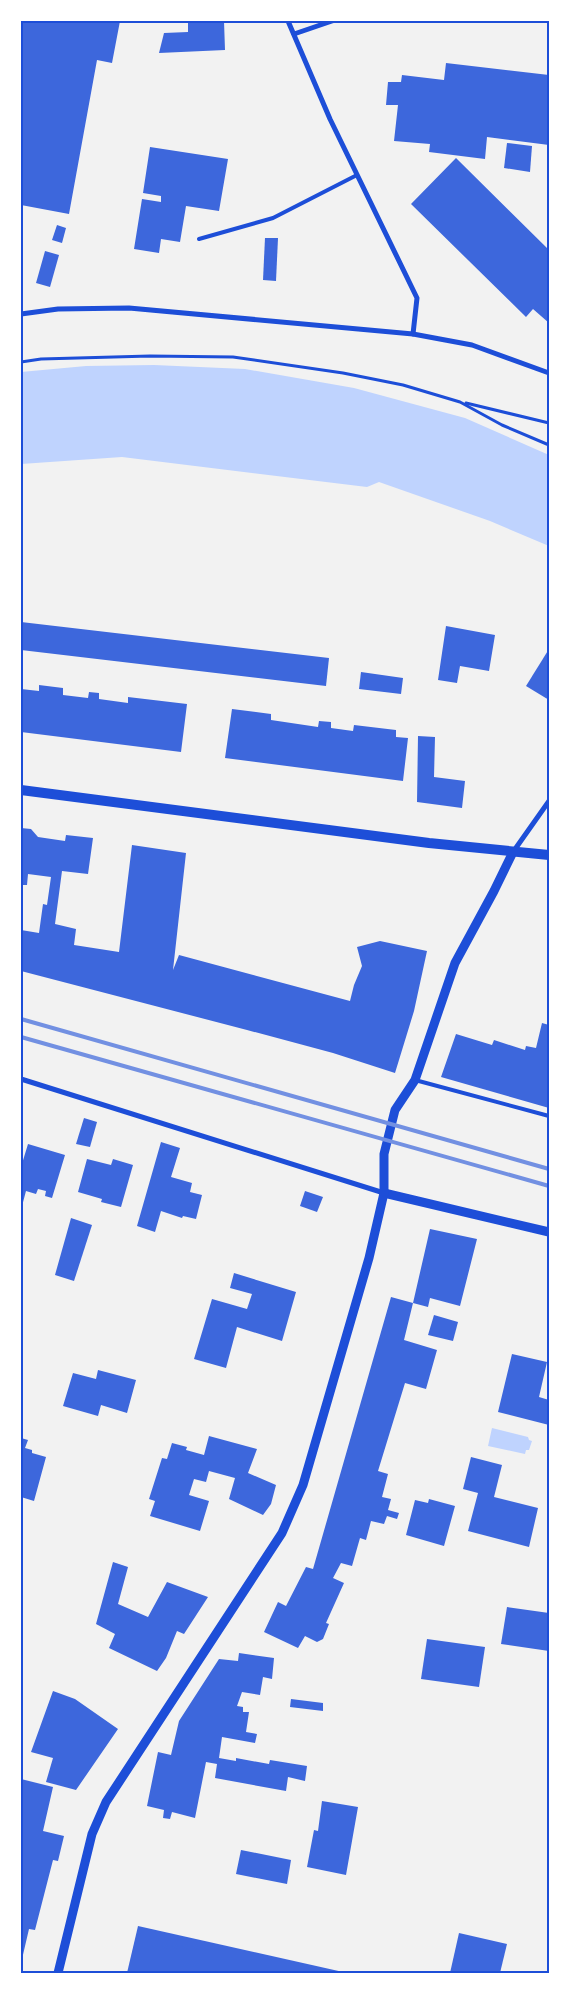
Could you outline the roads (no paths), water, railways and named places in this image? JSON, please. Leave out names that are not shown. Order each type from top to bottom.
[{"type":"main road","points":[[21,790],[429,843],[549,855]]},
{"type":"street","points":[[288,21],[330,119],[417,298],[414,334]]},
{"type":"street","points":[[294,34],[332,21]]},
{"type":"street","points":[[21,314],[58,309],[129,308],[414,334],[472,345],[549,373]]},
{"type":"street","points":[[58,1973],[92,1834],[106,1802],[282,1533],[303,1485],[369,1258],[384,1193],[384,1154],[394,1110],[416,1080],[455,963],[494,891],[512,852],[549,801]]},
{"type":"street","points":[[21,1079],[384,1193],[549,1232]]},
{"type":"lane","points":[[199,238],[272,218],[357,175]]},
{"type":"lane","points":[[416,1080],[549,1116]]},
{"type":"water","points":[[154,365],[245,369],[354,388],[465,418],[549,455],[549,546],[490,521],[379,482],[367,487],[122,457],[21,464],[21,372],[86,366]]},
{"type":"water","points":[[492,1428],[528,1437],[532,1441],[529,1450],[526,1450],[525,1454],[488,1446]]},
{"type":"railway","points":[[21,1019],[549,1169]]},
{"type":"railway","points":[[21,1037],[549,1186]]}]
